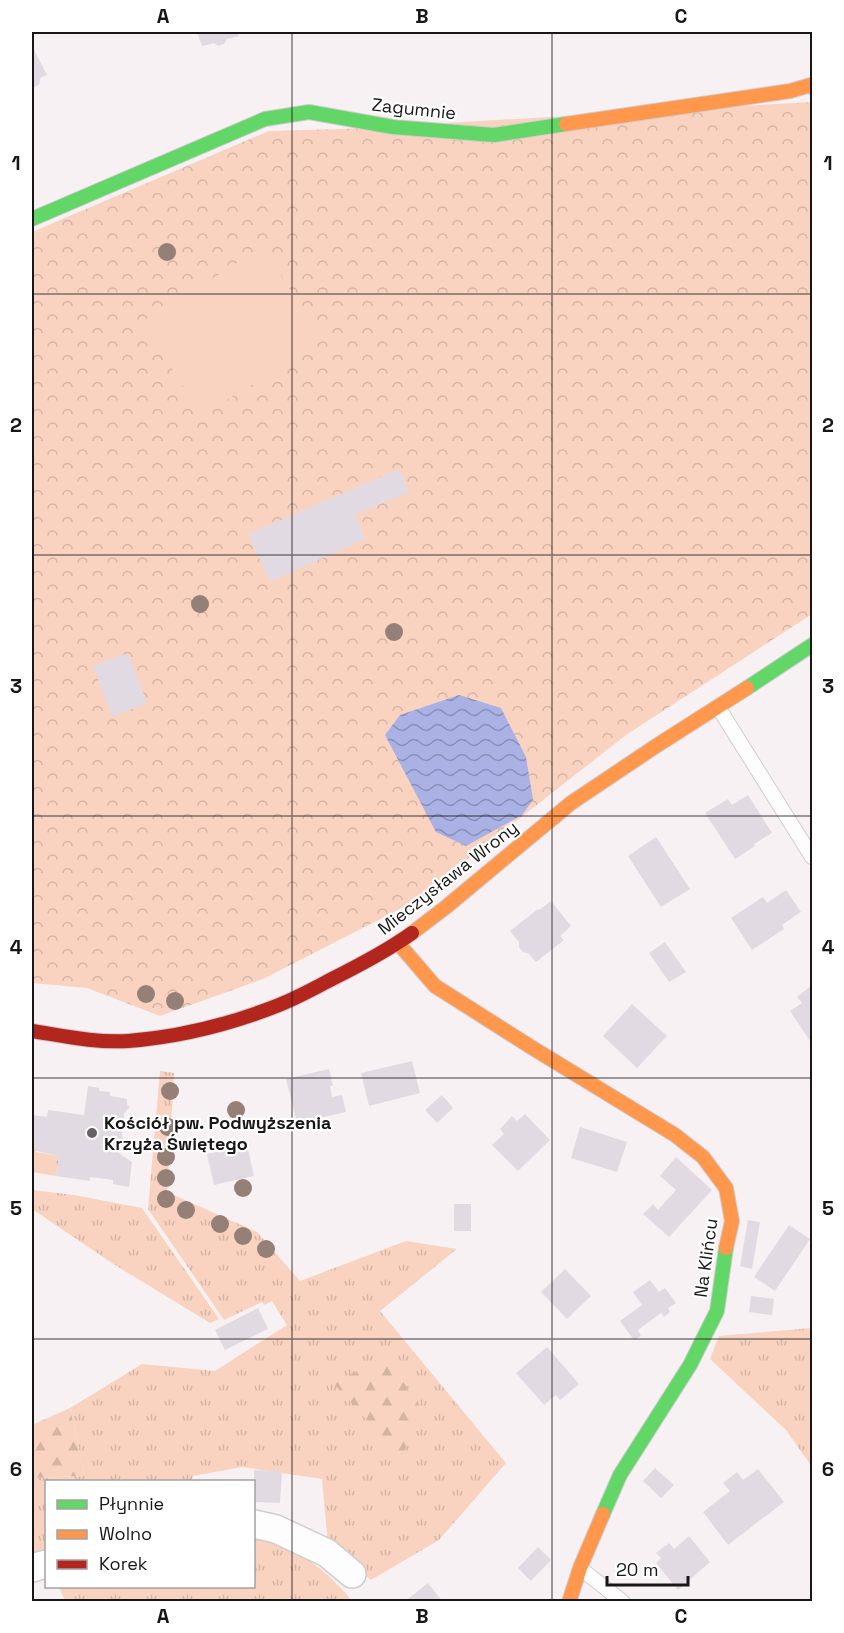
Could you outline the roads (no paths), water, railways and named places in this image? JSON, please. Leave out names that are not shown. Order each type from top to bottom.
[{"type":"street","name":"Zagumnie","points":[[32,219],[265,119],[309,112],[393,127],[494,135],[790,91],[812,85]]},
{"type":"street","name":"Mieczysława Wrony","points":[[32,1031],[85,1040],[126,1041],[218,1025],[280,1005],[398,943],[446,907],[571,803],[813,645]]},
{"type":"street","name":"Na Klińcu","points":[[398,943],[435,986],[675,1135],[703,1157],[726,1188],[732,1221],[724,1256],[717,1311],[690,1365],[620,1475],[568,1602]]},
{"type":"street","points":[[255,1524],[276,1529],[327,1553],[352,1574]]},
{"type":"lane","points":[[718,707],[813,857]]},
{"type":"lane","points":[[580,1568],[623,1602]]},
{"type":"water","points":[[459,695],[501,708],[526,757],[533,800],[522,815],[466,846],[436,832],[385,735],[400,715]]},
{"type":"place","name":"Kościół pw. Podwyższenia Krzyża Świętego","points":[[92,1133]]}]
